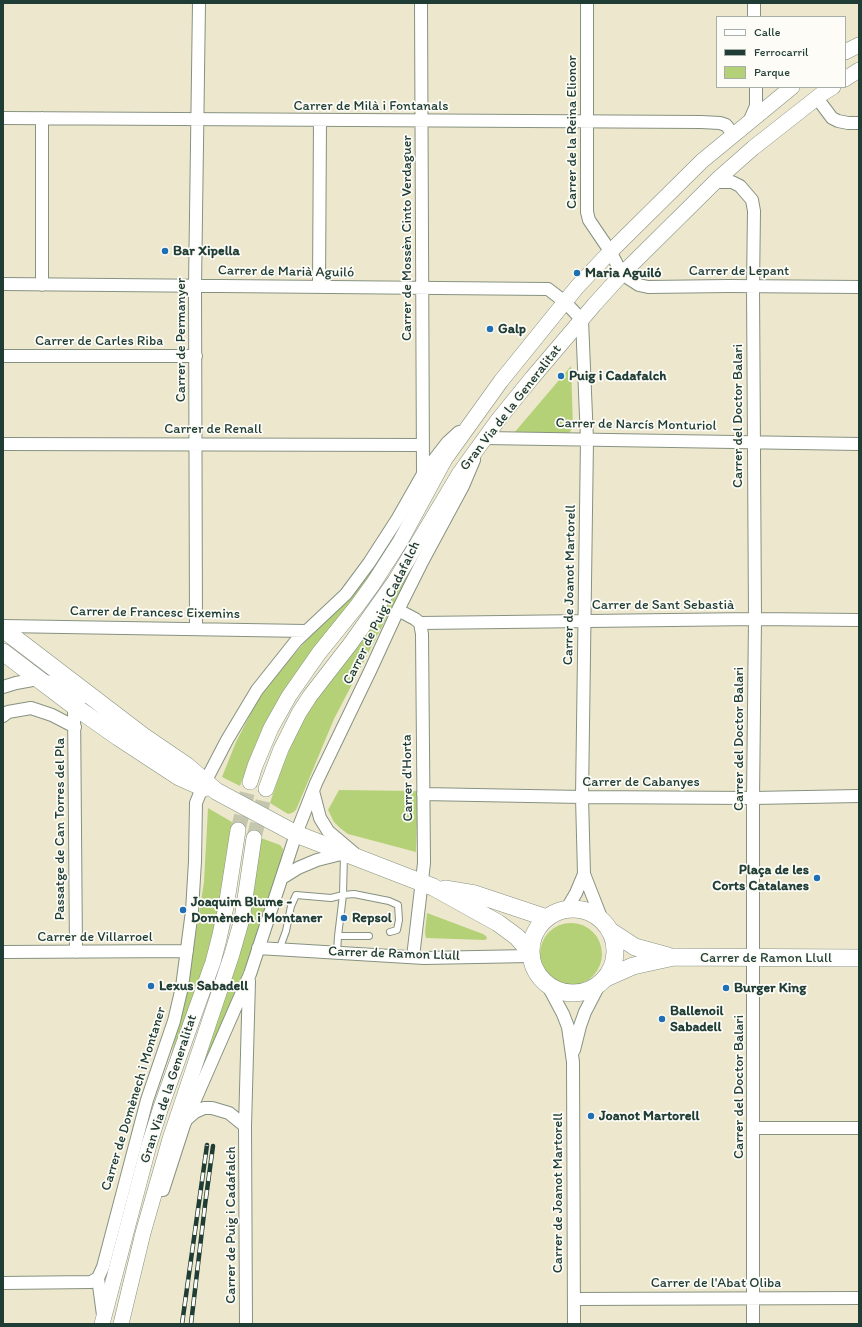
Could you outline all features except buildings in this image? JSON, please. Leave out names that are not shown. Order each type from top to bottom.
[{"type":"main road","points":[[3,629],[208,787]]},
{"type":"main road","points":[[3,652],[74,706],[174,774],[208,787],[296,834],[427,885],[498,923],[517,937],[530,954],[537,973],[548,986],[557,990],[572,993],[586,991],[633,966],[674,958]]},
{"type":"main road","points":[[427,885],[475,894],[547,918]]},
{"type":"main road","points":[[530,954],[531,944],[536,932],[547,918],[555,913],[566,910],[580,910],[588,912],[635,947],[674,958]]},
{"type":"main road","points":[[602,982],[610,971],[615,957],[616,948],[606,925]]},
{"type":"main road","name":"Carrer de Ramon Llull","points":[[674,958],[859,958]]},
{"type":"street","name":"Carrer de Permanyer","points":[[196,629],[195,286],[199,3]]},
{"type":"street","name":"Carrer de Mossèn Cinto Verdaguer","points":[[421,3],[422,474]]},
{"type":"street","name":"Carrer de la Reina Elionor","points":[[587,3],[588,220],[610,251],[622,274]]},
{"type":"street","points":[[754,3],[754,16]]},
{"type":"street","points":[[846,50],[859,41]]},
{"type":"street","points":[[846,51],[859,45]]},
{"type":"street","points":[[846,78],[859,70]]},
{"type":"street","points":[[749,122],[756,106],[756,88]]},
{"type":"street","name":"Gran Via de la Generalitat","points":[[250,782],[271,728],[289,696],[319,653],[373,584],[400,542],[445,459],[501,381],[579,284],[610,251],[702,162],[791,88]]},
{"type":"street","name":"Gran Via de la Generalitat","points":[[266,789],[281,749],[299,713],[320,681],[351,643],[395,581],[442,500],[459,474],[481,443],[532,378],[622,274],[715,182],[753,148],[832,88]]},
{"type":"street","points":[[817,98],[832,118],[848,123],[859,123]]},
{"type":"street","name":"Carrer de Milà i Fontanals","points":[[3,118],[720,123],[726,125],[734,134]]},
{"type":"street","points":[[42,118],[42,285]]},
{"type":"street","points":[[319,287],[320,120]]},
{"type":"street","name":"Carrer del Doctor Balari","points":[[715,182],[732,182],[740,186],[752,200],[754,211],[753,442],[755,619],[753,798],[753,1324]]},
{"type":"street","name":"Carrer de Lepant","points":[[622,274],[639,285],[648,287],[859,287]]},
{"type":"street","name":"Carrer de Marià Aguiló","points":[[3,284],[548,289],[565,302]]},
{"type":"street","points":[[565,302],[582,320]]},
{"type":"street","name":"Carrer de Joanot Martorell","points":[[582,320],[587,440],[582,797],[584,874],[606,925]]},
{"type":"street","name":"Carrer de Carles Riba","points":[[3,356],[196,356]]},
{"type":"street","name":"Carrer de Domènech i Montaner","points":[[102,1321],[98,1278],[103,1267],[147,1100],[174,1021],[182,987],[190,929],[195,868],[196,803],[208,787],[227,740],[257,690],[296,641],[346,594],[369,563],[398,518],[422,474],[447,443],[474,420]]},
{"type":"street","name":"Carrer de Narcís Monturiol","points":[[481,443],[587,440],[859,444]]},
{"type":"street","name":"Carrer de Puig i Cadafalch","points":[[130,1288],[149,1235],[186,1120],[250,974],[296,834],[313,791],[398,610],[474,462],[481,443]]},
{"type":"street","name":"Carrer de Renall","points":[[3,444],[422,445]]},
{"type":"street","points":[[398,610],[421,628]]},
{"type":"street","name":"Carrer de Sant Sebastià","points":[[421,628],[584,620],[859,620]]},
{"type":"street","name":"Carrer de Francesc Eixemins","points":[[3,626],[306,631]]},
{"type":"street","name":"Carrer d'Horta","points":[[413,957],[427,885],[424,863],[421,628]]},
{"type":"street","points":[[3,688],[16,683],[38,679],[59,684],[96,708],[122,720]]},
{"type":"street","name":"Passatge de Can Torres del Pla","points":[[74,706],[76,952]]},
{"type":"street","points":[[3,716],[8,712],[30,708],[52,715],[75,727]]},
{"type":"street","points":[[313,791],[320,818],[328,831],[362,860]]},
{"type":"street","name":"Carrer de Cabanyes","points":[[423,794],[753,798],[859,796]]},
{"type":"street","name":"Gran Via de la Generalitat","points":[[102,1321],[149,1145],[161,1107],[213,962],[226,907],[238,830]]},
{"type":"street","name":"Gran Via de la Generalitat","points":[[121,1324],[143,1233],[170,1139],[232,954],[242,918],[254,838]]},
{"type":"street","points":[[282,878],[298,868],[317,860],[345,853]]},
{"type":"street","name":"Carrer de Joanot Martorell","points":[[566,910],[576,894],[584,874]]},
{"type":"street","name":"Carrer de Ramon Llull","points":[[258,948],[413,957],[530,954]]},
{"type":"street","name":"Carrer de Villarroel","points":[[3,952],[187,951]]},
{"type":"street","name":"Carrer de Puig i Cadafalch","points":[[246,1324],[245,1126],[250,974]]},
{"type":"street","name":"Carrer de Joanot Martorell","points":[[574,1324],[573,1062],[575,1043],[580,1026],[590,1001],[602,982]]},
{"type":"street","name":"Carrer de Joanot Martorell","points":[[548,986],[568,1027],[573,1062]]},
{"type":"street","name":"Carrer de Puig i Cadafalch","points":[[186,1120],[195,1112],[204,1108],[212,1108],[229,1113],[245,1126]]},
{"type":"street","points":[[754,1128],[859,1128]]},
{"type":"street","points":[[3,1283],[91,1282],[98,1278]]},
{"type":"street","name":"Carrer de l'Abat Oliba","points":[[574,1299],[859,1298]]},
{"type":"lane","points":[[337,953],[343,895],[345,853]]},
{"type":"lane","points":[[279,950],[286,931],[291,906],[296,895],[331,898],[354,894],[371,896],[389,901],[398,906],[399,920],[396,930],[390,932]]},
{"type":"lane","points":[[338,936],[369,936]]},
{"type":"green space","points":[[571,366],[573,427],[570,432],[567,434],[514,433]]},
{"type":"green space","points":[[395,535],[358,595],[253,751],[240,786],[222,777],[236,742],[254,707],[273,678],[359,585]]},
{"type":"green space","points":[[416,561],[334,719],[296,810],[288,814],[270,803],[282,767],[298,730],[315,701],[384,609]]},
{"type":"green space","points":[[339,790],[418,791],[416,852],[348,834],[340,828],[334,822],[328,810]]},
{"type":"green space","points":[[208,808],[232,822],[228,858],[214,930],[205,964],[170,1059],[186,996],[204,882]]},
{"type":"green space","points":[[261,838],[280,845],[283,849],[282,856],[256,940],[225,1017],[189,1098]]},
{"type":"green space","points":[[427,913],[483,934],[487,939],[426,938]]},
{"type":"green space","points":[[565,923],[577,923],[593,932],[600,942],[602,954],[600,966],[593,976],[577,985],[565,985],[554,980],[545,971],[540,960],[540,948],[545,937],[554,928]]},
{"type":"tunnel","points":[[238,830],[250,782]]},
{"type":"tunnel","points":[[254,838],[266,789]]},
{"type":"railway","points":[[182,1324],[207,1145]]},
{"type":"railway","points":[[191,1324],[213,1146]]},
{"type":"place","name":"Bar Xipella","points":[[165,251]]},
{"type":"place","name":"Maria Aguiló","points":[[577,273]]},
{"type":"place","name":"Galp","points":[[490,329]]},
{"type":"place","name":"Puig i Cadafalch","points":[[561,376]]},
{"type":"place","name":"Plaça de les Corts Catalanes","points":[[817,878]]},
{"type":"place","name":"Joaquim Blume - Domènech i Montaner","points":[[183,910]]},
{"type":"place","name":"Repsol","points":[[344,918]]},
{"type":"place","name":"Lexus Sabadell","points":[[151,986]]},
{"type":"place","name":"Burger King","points":[[726,988]]},
{"type":"place","name":"Ballenoil Sabadell","points":[[662,1019]]},
{"type":"place","name":"Joanot Martorell","points":[[591,1116]]}]
